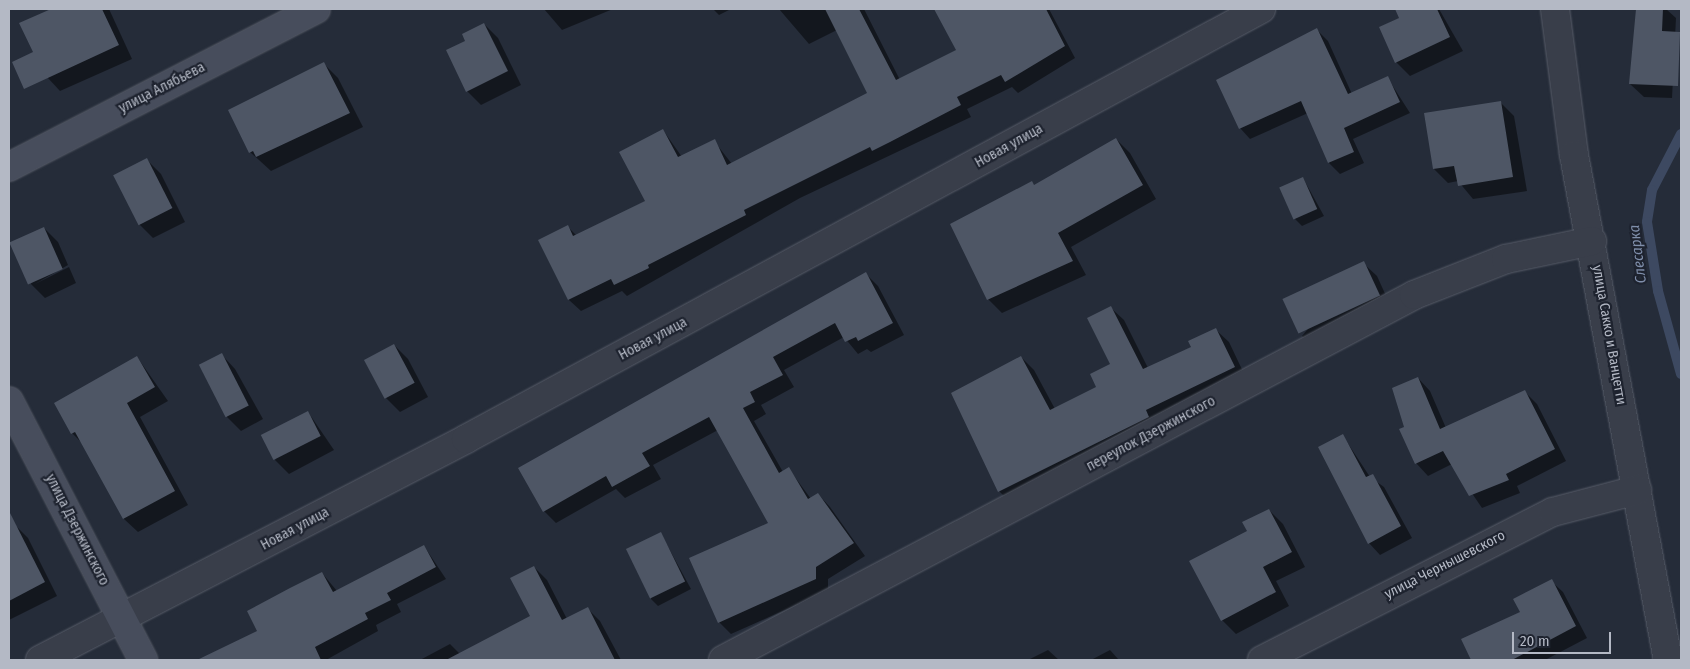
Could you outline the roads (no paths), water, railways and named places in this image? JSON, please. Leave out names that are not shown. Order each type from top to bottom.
[{"type":"main road","name":"улица Алябьева","points":[[9,167],[316,9]]},
{"type":"main road","name":"улица Дзержинского","points":[[9,401],[143,660]]},
{"type":"street","name":"Новая улица","points":[[40,660],[457,444],[1261,9]]},
{"type":"street","name":"улица Сакко и Ванцетти","points":[[1555,9],[1572,146],[1592,241],[1668,660]]},
{"type":"street","name":"переулок Дзержинского","points":[[724,660],[1414,295],[1506,259],[1592,241]]},
{"type":"street","name":"улица Чернышевского","points":[[1262,660],[1553,512],[1637,490]]},
{"type":"waterway","name":"Слесарка","points":[[1681,134],[1652,190],[1647,222],[1658,291],[1681,374]]}]
